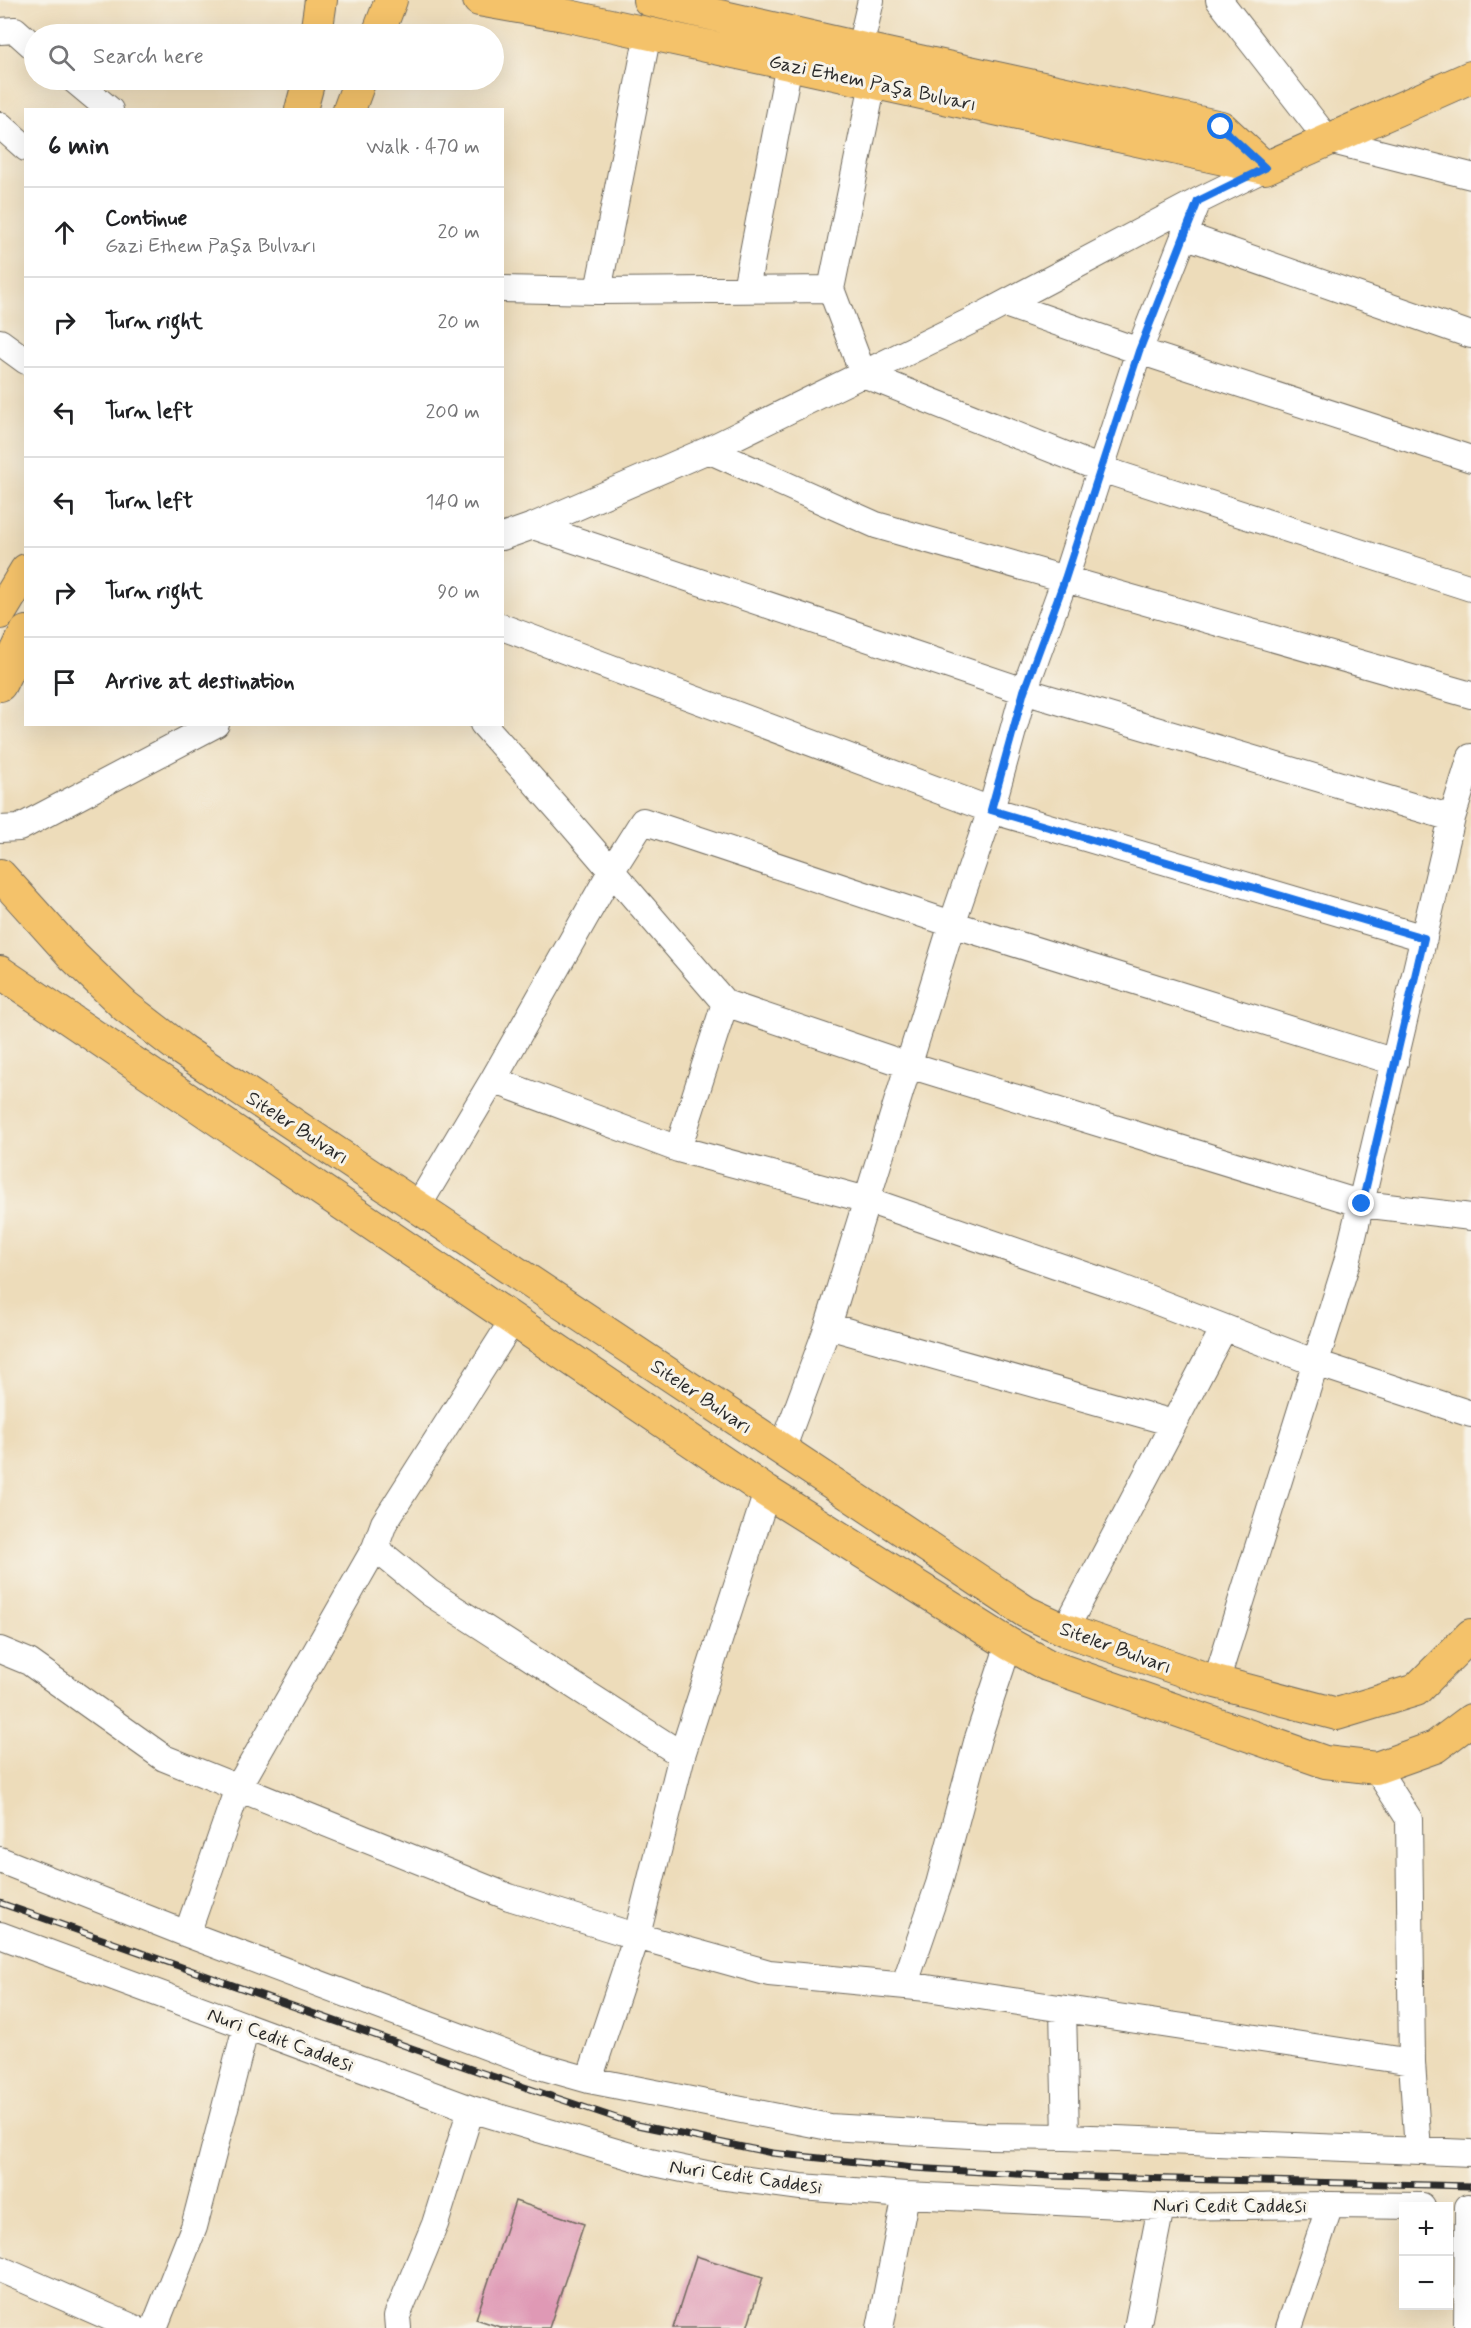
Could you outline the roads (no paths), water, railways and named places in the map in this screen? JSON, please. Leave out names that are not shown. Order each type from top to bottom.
[{"type":"main road","points":[[317,24],[321,0]]},
{"type":"main road","points":[[382,24],[391,0]]},
{"type":"main road","name":"Gazi Ethem Paşa Bulvarı","points":[[479,0],[564,15],[1265,168]]},
{"type":"main road","name":"Gazi Ethem Paşa Bulvarı","points":[[652,0],[738,10],[860,48],[1221,127],[1265,168]]},
{"type":"main road","points":[[1265,168],[1471,77]]},
{"type":"main road","points":[[302,108],[306,90]]},
{"type":"main road","points":[[350,108],[356,90]]},
{"type":"main road","points":[[0,613],[24,573]]},
{"type":"main road","points":[[0,685],[24,636]]},
{"type":"main road","name":"Siteler Bulvarı","points":[[0,875],[74,957],[125,1006],[182,1050],[1026,1612],[1065,1630],[1216,1682],[1337,1714],[1416,1690],[1471,1635]]},
{"type":"main road","name":"Siteler Bulvarı","points":[[0,972],[767,1492],[1009,1644],[1047,1665],[1325,1762],[1376,1768],[1435,1747],[1471,1720]]},
{"type":"street","points":[[860,48],[871,0]]},
{"type":"street","points":[[1219,0],[1328,140],[1471,176]]},
{"type":"street","points":[[0,31],[15,30],[24,38]]},
{"type":"street","points":[[598,291],[648,33]]},
{"type":"street","points":[[746,290],[789,64]]},
{"type":"street","points":[[873,83],[831,289],[863,374],[1101,469],[1471,588]]},
{"type":"street","points":[[86,90],[108,108]]},
{"type":"street","points":[[0,125],[24,146]]},
{"type":"street","points":[[504,536],[533,526],[708,450],[1005,304],[1198,201],[1265,168]]},
{"type":"street","points":[[782,1450],[828,1326],[952,924],[991,810],[1024,691],[1065,579],[1139,351],[1198,201]]},
{"type":"street","points":[[1184,235],[1471,335]]},
{"type":"street","points":[[504,289],[598,291],[831,289]]},
{"type":"street","points":[[1005,304],[1139,351],[1471,459]]},
{"type":"street","points":[[0,342],[24,360]]},
{"type":"street","points":[[708,450],[876,525],[1471,695]]},
{"type":"street","points":[[533,526],[1024,691],[1452,818]]},
{"type":"street","points":[[504,628],[991,810],[1424,938]]},
{"type":"street","points":[[0,828],[19,828],[212,726]]},
{"type":"street","points":[[485,726],[725,1003],[908,1065],[1362,1204],[1471,1217]]},
{"type":"street","points":[[1216,1682],[1316,1364],[1362,1204],[1452,818],[1471,757]]},
{"type":"street","points":[[418,1206],[494,1080],[612,870],[643,821],[952,924],[1395,1062]]},
{"type":"street","points":[[678,1149],[725,1003]]},
{"type":"street","points":[[494,1080],[678,1149],[867,1200],[1114,1285],[1316,1364],[1471,1414]]},
{"type":"street","points":[[187,1934],[238,1788],[375,1548],[384,1523],[513,1320]]},
{"type":"street","points":[[828,1326],[1173,1423]]},
{"type":"street","points":[[1065,1630],[1224,1328]]},
{"type":"street","points":[[589,2080],[637,1935],[681,1755],[767,1492]]},
{"type":"street","points":[[375,1548],[430,1593],[681,1755]]},
{"type":"street","points":[[904,1986],[939,1884],[978,1738],[1009,1644]]},
{"type":"street","points":[[0,1650],[29,1662],[164,1758],[509,1897],[637,1935],[769,1973],[904,1986],[1412,2062]]},
{"type":"street","points":[[1376,1768],[1409,1819],[1412,2062],[1418,2151]]},
{"type":"street","points":[[0,1860],[187,1934],[536,2066],[589,2080],[829,2127],[988,2136],[1471,2153]]},
{"type":"street","name":"Nuri Cedit Caddesi","points":[[0,1935],[246,2027],[450,2099],[471,2109],[650,2162],[711,2175],[801,2187],[906,2195],[1161,2207],[1399,2206]]},
{"type":"street","points":[[1063,2009],[1066,2137]]},
{"type":"street","points":[[154,2328],[194,2227],[246,2027]]},
{"type":"street","points":[[398,2328],[397,2316],[435,2224],[471,2109]]},
{"type":"street","points":[[880,2328],[906,2195]]},
{"type":"street","points":[[1289,2328],[1330,2205]]},
{"type":"street","points":[[1137,2328],[1161,2207]]},
{"type":"street","points":[[1463,2207],[1467,2328]]},
{"type":"street","points":[[0,2269],[134,2328]]},
{"type":"railway","points":[[0,1903],[637,2125],[772,2153],[914,2168],[1051,2176],[1471,2186]]}]
